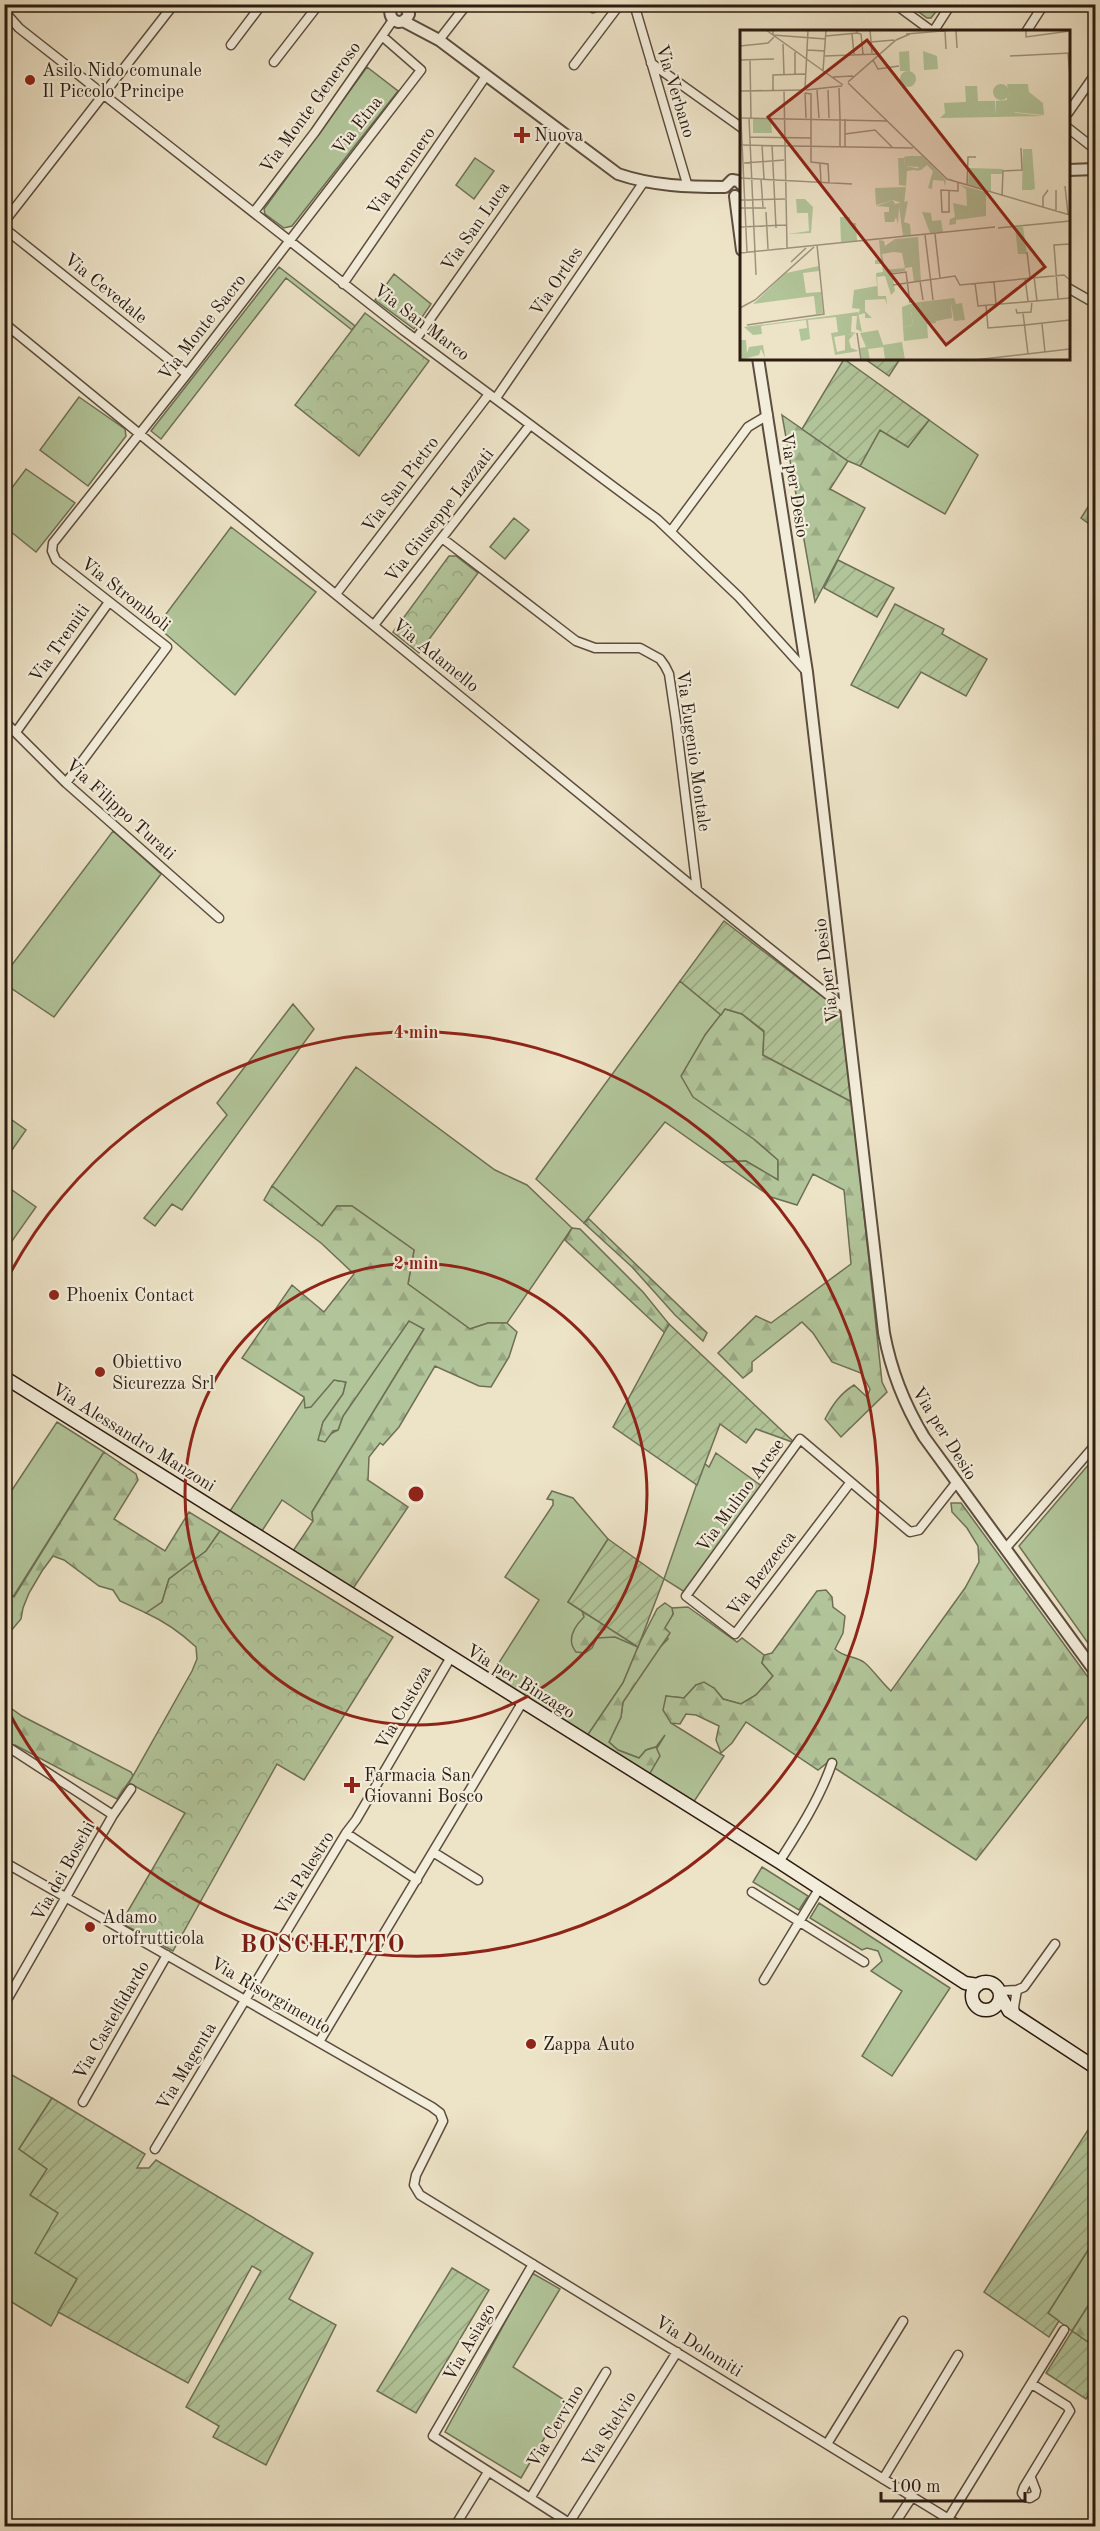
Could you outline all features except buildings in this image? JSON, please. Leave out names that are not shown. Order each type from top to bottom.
[{"type":"main road","name":"Via Alessandro Manzoni","points":[[4,1377],[244,1529]]},
{"type":"main road","name":"Via per Binzago","points":[[244,1529],[971,1984],[990,1983],[999,1993]]},
{"type":"main road","points":[[971,1984],[974,2004],[980,2009],[994,2008],[1012,2014],[1095,2068]]},
{"type":"main road","points":[[994,2008],[999,1993]]},
{"type":"main road","points":[[999,1993],[1012,2014]]},
{"type":"street","points":[[4,222],[174,4]]},
{"type":"street","points":[[231,45],[262,4]]},
{"type":"street","points":[[274,62],[319,4]]},
{"type":"street","points":[[439,40],[467,4]]},
{"type":"street","points":[[574,65],[620,4]]},
{"type":"street","name":"Via Verbano","points":[[634,4],[688,187]]},
{"type":"street","points":[[894,4],[930,30]]},
{"type":"street","points":[[934,30],[951,4]]},
{"type":"street","points":[[1027,30],[1044,4]]},
{"type":"street","points":[[398,10],[618,174],[643,183],[688,187],[725,187],[732,180],[740,184]]},
{"type":"street","name":"Via Monte Generoso","points":[[254,212],[315,132],[398,10]]},
{"type":"street","name":"Via San Marco","points":[[4,11],[12,17],[19,28],[288,241],[671,531],[739,597],[807,672]]},
{"type":"street","name":"Via Etna","points":[[288,241],[421,70],[382,36]]},
{"type":"street","points":[[651,63],[740,127]]},
{"type":"street","points":[[1070,110],[1095,73]]},
{"type":"street","name":"Via Brennero","points":[[344,284],[486,76]]},
{"type":"street","points":[[1070,130],[1095,150]]},
{"type":"street","name":"Via San Luca","points":[[416,339],[561,133]]},
{"type":"street","points":[[1070,170],[1095,169]]},
{"type":"street","name":"Via Ortles","points":[[492,396],[643,183]]},
{"type":"street","points":[[725,187],[727,193],[738,193],[740,231]]},
{"type":"street","name":"Via Cevedale","points":[[4,228],[187,374]]},
{"type":"street","name":"Via Monte Sacro","points":[[140,432],[288,241]]},
{"type":"street","points":[[1070,289],[1095,304]]},
{"type":"street","name":"Via Adamello","points":[[4,323],[697,890],[848,1010]]},
{"type":"street","name":"Via per Desio","points":[[759,360],[807,672],[884,1333],[890,1365],[912,1417],[956,1484],[1093,1672]]},
{"type":"street","name":"Via San Pietro","points":[[336,594],[492,396]]},
{"type":"street","points":[[671,531],[748,427],[768,414]]},
{"type":"street","name":"Via Giuseppe Lazzati","points":[[374,625],[530,425]]},
{"type":"street","name":"Via Stromboli","points":[[66,783],[167,647],[56,560],[52,551],[53,543],[140,432]]},
{"type":"street","name":"Via Eugenio Montale","points":[[442,538],[576,641],[595,648],[640,648],[660,659],[666,666],[676,721],[697,890]]},
{"type":"street","name":"Via Tremiti","points":[[16,732],[109,602]]},
{"type":"street","name":"Via Filippo Turati","points":[[4,721],[66,783],[219,918]]},
{"type":"street","name":"Via Mulino Arese","points":[[686,1596],[800,1439],[910,1532],[915,1533],[956,1484]]},
{"type":"street","points":[[1005,1549],[1095,1444]]},
{"type":"street","name":"Via Bezzecca","points":[[686,1596],[735,1634],[850,1483]]},
{"type":"street","name":"Via Custoza","points":[[345,1833],[356,1820],[450,1658]]},
{"type":"street","points":[[319,2042],[522,1703]]},
{"type":"street","name":"Via dei Boschi","points":[[4,1752],[8,1747],[113,1815]]},
{"type":"street","points":[[779,1862],[828,1776],[832,1763]]},
{"type":"street","name":"Via dei Boschi","points":[[4,2005],[113,1815],[131,1789]]},
{"type":"street","name":"Via Palestro","points":[[245,2000],[345,1833],[417,1880]]},
{"type":"street","points":[[433,1852],[478,1880]]},
{"type":"street","name":"Via Risorgimento","points":[[4,1862],[440,2113],[443,2121],[416,2175],[414,2185],[420,2195]]},
{"type":"street","points":[[764,1980],[819,1889]]},
{"type":"street","points":[[752,1892],[864,1962]]},
{"type":"street","points":[[1012,2014],[1017,1990],[1024,1987],[1055,1944]]},
{"type":"street","name":"Via Castelfidardo","points":[[83,2102],[167,1955]]},
{"type":"street","name":"Via per Binzago","points":[[999,1993],[1017,1990]]},
{"type":"street","name":"Via Magenta","points":[[155,2149],[245,2000]]},
{"type":"street","name":"Via Dolomiti","points":[[420,2195],[960,2526]]},
{"type":"street","name":"Via Asiago","points":[[488,2472],[433,2436],[533,2264]]},
{"type":"street","points":[[827,2444],[903,2321]]},
{"type":"street","points":[[948,2519],[1064,2330]]},
{"type":"street","name":"Via Stelvio","points":[[572,2525],[677,2352]]},
{"type":"street","points":[[883,2479],[958,2355]]},
{"type":"street","name":"Via Cervino","points":[[531,2497],[606,2372]]},
{"type":"street","points":[[1031,2478],[1070,2411],[1067,2406],[1032,2384]]},
{"type":"street","points":[[456,2526],[488,2472],[531,2497],[572,2525]]},
{"type":"street","points":[[893,2526],[912,2497]]},
{"type":"green space","points":[[909,5],[941,5],[931,18],[927,18]]},
{"type":"green space","points":[[367,67],[398,91],[292,226],[284,228],[265,214],[264,209]]},
{"type":"green space","points":[[475,158],[494,171],[474,199],[456,185]]},
{"type":"green space","points":[[279,267],[355,326],[352,330],[286,278],[161,439],[151,431]]},
{"type":"green space","points":[[394,274],[431,304],[414,329],[375,300]]},
{"type":"green space","points":[[365,313],[429,361],[359,456],[295,405]]},
{"type":"green space","points":[[843,360],[929,420],[908,447],[880,430],[860,466],[848,461],[802,429]]},
{"type":"green space","points":[[866,360],[899,360],[889,376]]},
{"type":"green space","points":[[79,397],[125,429],[126,436],[88,486],[40,450]]},
{"type":"green space","points":[[782,415],[848,461],[830,489],[865,508],[815,602]]},
{"type":"green space","points":[[929,420],[978,455],[945,514],[860,466],[880,430],[908,447]]},
{"type":"green space","points":[[26,469],[75,503],[36,552],[5,527],[5,497]]},
{"type":"green space","points":[[1095,496],[1095,528],[1081,518]]},
{"type":"green space","points":[[514,518],[529,530],[505,559],[490,547]]},
{"type":"green space","points":[[231,527],[316,592],[235,695],[159,628],[160,622]]},
{"type":"green space","points":[[449,556],[456,556],[478,573],[419,653],[393,632]]},
{"type":"green space","points":[[838,560],[894,588],[877,617],[824,588]]},
{"type":"green space","points":[[895,604],[944,629],[942,634],[987,659],[966,696],[921,672],[898,708],[851,685]]},
{"type":"green space","points":[[113,831],[161,874],[54,1017],[5,984],[5,974]]},
{"type":"green space","points":[[724,921],[840,1010],[852,1102],[763,1055],[764,1031],[742,1014],[725,1009],[721,1015],[680,981]]},
{"type":"green space","points":[[680,981],[721,1015],[705,1035],[755,1140],[778,1160],[778,1180],[746,1161],[722,1162],[665,1122],[584,1223],[536,1179]]},
{"type":"green space","points":[[293,1004],[314,1029],[182,1210],[172,1204],[155,1226],[144,1218],[227,1115],[217,1103]]},
{"type":"green space","points":[[725,1009],[742,1014],[764,1032],[763,1055],[852,1102],[882,1382],[887,1392],[841,1437],[825,1419],[831,1409],[854,1385],[867,1397],[870,1389],[861,1373],[832,1362],[813,1333],[802,1322],[752,1362],[752,1371],[743,1378],[718,1353],[756,1316],[771,1323],[851,1264],[844,1190],[813,1174],[797,1205],[771,1197],[722,1162],[746,1161],[778,1180],[778,1160],[755,1140],[693,1097],[681,1076],[705,1035]]},
{"type":"green space","points":[[356,1067],[495,1170],[527,1185],[572,1228],[507,1323],[488,1323],[470,1329],[408,1284],[414,1250],[352,1206],[337,1206],[322,1226],[272,1186]]},
{"type":"green space","points":[[5,1115],[26,1130],[5,1160]]},
{"type":"green space","points":[[5,1185],[36,1207],[5,1251]]},
{"type":"green space","points":[[272,1186],[322,1226],[337,1206],[352,1206],[414,1250],[408,1284],[470,1329],[488,1323],[507,1323],[517,1332],[509,1357],[491,1387],[479,1386],[435,1366],[399,1427],[383,1445],[380,1443],[369,1457],[368,1480],[408,1507],[352,1590],[291,1554],[313,1521],[312,1512],[424,1329],[409,1321],[343,1416],[338,1430],[333,1431],[325,1442],[318,1440],[323,1422],[343,1394],[346,1382],[334,1380],[311,1407],[305,1408],[304,1397],[242,1358],[292,1285],[324,1312],[354,1274],[321,1243],[264,1200]]},
{"type":"green space","points":[[589,1219],[707,1333],[703,1341],[675,1315],[632,1267],[584,1223]]},
{"type":"green space","points":[[572,1228],[580,1229],[643,1292],[669,1324],[665,1333],[565,1240]]},
{"type":"green space","points":[[409,1320],[424,1329],[312,1512],[313,1521],[282,1500],[260,1534],[228,1514],[305,1397],[334,1380],[346,1382],[343,1394],[323,1422],[319,1440],[338,1430],[343,1416]]},
{"type":"green space","points":[[669,1324],[795,1443],[756,1429],[746,1443],[720,1424],[697,1485],[613,1427]]},
{"type":"green space","points":[[57,1422],[104,1452],[13,1597],[5,1592],[4,1502]]},
{"type":"green space","points":[[104,1452],[136,1474],[138,1480],[114,1519],[165,1551],[189,1512],[220,1531],[206,1551],[169,1579],[162,1602],[146,1613],[120,1601],[113,1590],[99,1586],[64,1560],[53,1556],[29,1593],[21,1619],[5,1638],[5,1592],[14,1597]]},
{"type":"green space","points":[[716,1453],[763,1487],[688,1594],[664,1579],[704,1463],[709,1467]]},
{"type":"green space","points":[[1095,1457],[1095,1653],[1019,1546]]},
{"type":"green space","points":[[552,1491],[573,1498],[608,1539],[568,1602],[638,1647],[623,1683],[587,1736],[491,1675],[539,1600],[505,1577],[553,1505],[553,1500],[547,1499]]},
{"type":"green space","points":[[951,1503],[961,1503],[1096,1688],[1095,1707],[976,1860],[827,1763],[818,1770],[746,1722],[732,1743],[721,1753],[716,1740],[719,1726],[696,1715],[686,1714],[680,1724],[671,1723],[663,1710],[666,1696],[684,1698],[696,1685],[704,1682],[714,1688],[723,1699],[741,1704],[756,1695],[773,1676],[762,1663],[764,1655],[772,1653],[817,1591],[826,1590],[832,1597],[833,1607],[845,1616],[843,1633],[835,1649],[865,1663],[891,1691],[965,1588],[979,1562],[978,1546],[967,1528],[952,1512]]},
{"type":"green space","points":[[220,1531],[393,1637],[304,1780],[277,1764],[173,1951],[121,1923],[185,1813],[129,1783],[197,1659],[196,1647],[178,1632],[146,1613],[162,1602],[169,1579],[206,1551]]},
{"type":"green space","points":[[608,1539],[664,1579],[638,1647],[568,1602]]},
{"type":"green space","points":[[665,1603],[672,1608],[673,1614],[665,1628],[670,1633],[623,1702],[621,1717],[609,1742],[618,1750],[639,1758],[646,1750],[656,1747],[660,1756],[649,1775],[587,1736],[623,1683],[638,1647],[615,1637],[597,1638],[592,1648],[585,1653],[576,1652],[572,1643],[572,1634],[584,1617],[582,1611],[638,1646],[657,1609]]},
{"type":"green space","points":[[688,1607],[737,1642],[742,1638],[764,1655],[762,1663],[773,1676],[756,1695],[741,1704],[723,1699],[714,1688],[696,1685],[684,1698],[666,1696],[671,1723],[724,1756],[693,1803],[643,1771],[665,1735],[656,1747],[646,1750],[639,1758],[618,1750],[609,1742],[621,1717],[623,1702],[658,1649],[668,1639],[664,1628],[673,1614],[672,1608]]},
{"type":"green space","points":[[5,1704],[22,1716],[131,1772],[133,1776],[117,1799],[15,1745],[5,1762]]},
{"type":"green space","points":[[762,1867],[808,1896],[799,1910],[753,1882]]},
{"type":"green space","points":[[819,1903],[950,1988],[892,2076],[862,2056],[902,1991],[871,1971],[882,1961],[878,1951],[867,1948],[862,1950],[810,1918]]},
{"type":"green space","points":[[5,2071],[52,2098],[19,2149],[47,2169],[77,2279],[51,2326],[5,2298]]},
{"type":"green space","points":[[52,2098],[145,2154],[137,2168],[149,2168],[156,2160],[313,2253],[289,2299],[336,2325],[266,2465],[213,2437],[219,2426],[186,2407],[261,2271],[252,2266],[188,2383],[58,2312],[77,2279],[35,2253],[58,2213],[30,2195],[47,2169],[19,2149]]},
{"type":"green space","points":[[1095,2119],[1095,2239],[1048,2313],[1059,2321],[1049,2337],[984,2292]]},
{"type":"green space","points":[[1095,2239],[1095,2295],[1072,2331],[1048,2313]]},
{"type":"green space","points":[[452,2268],[489,2290],[416,2413],[377,2391]]},
{"type":"green space","points":[[532,2273],[560,2289],[513,2367],[566,2401],[521,2478],[445,2432]]},
{"type":"green space","points":[[1095,2295],[1095,2347],[1072,2331]]},
{"type":"green space","points":[[1072,2331],[1095,2347],[1095,2384],[1086,2399],[1046,2373]]},
{"type":"place","name":"Asilo Nido comunale Il Piccolo Principe","points":[[30,80]]},
{"type":"place","name":"Nuova","points":[[522,135]]},
{"type":"place","name":"Phoenix Contact","points":[[54,1295]]},
{"type":"place","name":"Obiettivo Sicurezza Srl","points":[[100,1372]]},
{"type":"place","name":"Farmacia San Giovanni Bosco","points":[[352,1785]]},
{"type":"place","name":"Adamo ortofrutticola","points":[[90,1927]]},
{"type":"place","name":"Zappa Auto","points":[[531,2044]]},
{"type":"district","name":"BOSCHETTO","points":[[323,1944]]}]
